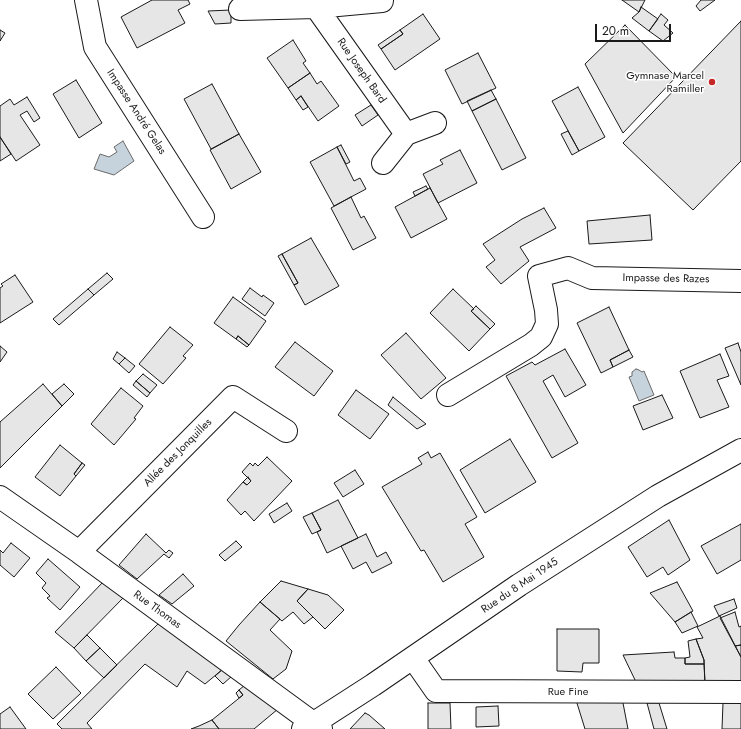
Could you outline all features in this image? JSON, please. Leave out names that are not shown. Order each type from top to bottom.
[{"type":"street","name":"Impasse André Gelas","points":[[86,0],[95,47],[203,216]]},
{"type":"street","points":[[240,9],[382,1]]},
{"type":"street","name":"Rue Joseph Bard","points":[[316,4],[406,134]]},
{"type":"street","points":[[383,163],[406,134],[435,124]]},
{"type":"street","name":"Impasse des Razes","points":[[448,395],[531,345],[541,337],[547,324],[546,310],[539,276],[568,268],[592,278],[741,281]]},
{"type":"street","name":"Allée des Jonquilles","points":[[79,552],[233,397],[286,431]]},
{"type":"street","name":"Rue du 8 Mai 1945","points":[[312,727],[519,585],[658,496],[741,450]]},
{"type":"street","name":"Rue Thomas","points":[[0,497],[79,552],[312,727]]},
{"type":"street","name":"Rue Fine","points":[[413,658],[436,691],[741,692]]},
{"type":"shaded area","points":[[123,141],[134,161],[114,175],[94,169],[100,154],[109,157],[117,152],[114,147]]},
{"type":"shaded area","points":[[636,369],[642,372],[644,371],[654,395],[639,401],[629,377],[632,376],[632,372]]},
{"type":"building","points":[[152,0],[188,0],[190,4],[178,10],[185,23],[137,48],[121,17]]},
{"type":"building","points":[[622,0],[645,0],[639,12]]},
{"type":"building","points":[[701,0],[715,0],[700,11],[696,6]]},
{"type":"building","points":[[641,7],[658,19],[649,31],[632,18],[639,12]]},
{"type":"building","points":[[231,10],[231,23],[215,24],[208,11]]},
{"type":"building","points":[[423,14],[440,39],[395,70],[381,49],[403,34],[400,30]]},
{"type":"building","points":[[661,14],[668,20],[664,25],[673,33],[663,41],[649,31]]},
{"type":"building","name":"Gymnase Marcel Ramiller","points":[[741,21],[741,161],[693,210],[623,143]]},
{"type":"building","points":[[625,25],[676,77],[623,133],[585,64]]},
{"type":"building","points":[[0,30],[5,33],[0,41]]},
{"type":"building","points":[[400,30],[403,34],[381,49],[378,45]]},
{"type":"building","points":[[293,40],[306,61],[303,63],[310,73],[288,88],[267,58]]},
{"type":"building","points":[[478,53],[496,88],[462,104],[445,70]]},
{"type":"building","points":[[310,73],[317,84],[321,81],[339,106],[318,121],[301,96],[296,100],[288,88]]},
{"type":"building","points":[[76,80],[102,123],[79,138],[53,94]]},
{"type":"building","points":[[212,84],[239,134],[211,149],[184,99]]},
{"type":"building","points":[[578,87],[605,137],[579,151],[552,101]]},
{"type":"building","points":[[491,90],[496,99],[472,111],[467,101]]},
{"type":"building","points":[[301,96],[308,107],[303,110],[296,100]]},
{"type":"building","points":[[27,97],[40,118],[34,122],[27,111],[20,115],[40,145],[16,161],[0,137],[0,106],[10,99],[14,105]]},
{"type":"building","points":[[496,99],[526,158],[502,170],[472,111]]},
{"type":"building","points":[[371,105],[378,115],[362,126],[355,115]]},
{"type":"building","points":[[568,131],[579,151],[572,155],[561,134]]},
{"type":"building","points":[[239,134],[261,172],[231,189],[210,150]]},
{"type":"building","points":[[0,137],[11,154],[0,161]]},
{"type":"building","points":[[341,145],[350,162],[346,164],[337,147]]},
{"type":"building","points":[[337,147],[354,181],[360,178],[366,189],[334,206],[310,162]]},
{"type":"building","points":[[460,150],[477,183],[438,203],[423,174],[443,164],[440,160]]},
{"type":"building","points":[[426,186],[428,189],[415,196],[413,192]]},
{"type":"building","points":[[430,188],[447,219],[411,238],[395,207]]},
{"type":"building","points":[[351,197],[361,218],[364,216],[376,238],[353,250],[331,208]]},
{"type":"building","points":[[544,208],[556,228],[520,247],[529,261],[501,284],[486,267],[495,260],[483,244],[522,219]]},
{"type":"building","points":[[650,215],[652,240],[589,244],[587,221]]},
{"type":"building","points":[[311,238],[339,286],[305,305],[294,285],[298,283],[282,254]]},
{"type":"building","points":[[282,254],[298,283],[294,285],[278,256]]},
{"type":"building","points":[[107,273],[113,279],[94,295],[88,289]]},
{"type":"building","points":[[15,275],[33,302],[0,323],[0,288],[3,286],[1,284]]},
{"type":"building","points":[[250,288],[262,297],[263,295],[274,303],[265,316],[242,299]]},
{"type":"building","points":[[88,289],[94,295],[59,325],[53,319]]},
{"type":"building","points":[[453,289],[474,309],[471,311],[490,329],[469,351],[430,313]]},
{"type":"building","points":[[233,297],[266,321],[249,345],[238,336],[236,339],[214,323]]},
{"type":"building","points":[[476,306],[495,324],[490,329],[471,311]]},
{"type":"building","points":[[609,307],[629,350],[610,360],[613,367],[601,373],[577,323]]},
{"type":"building","points":[[170,327],[193,345],[183,356],[186,358],[163,384],[139,364]]},
{"type":"building","points":[[406,333],[446,378],[421,399],[381,355]]},
{"type":"building","points":[[238,336],[249,345],[247,347],[236,339]]},
{"type":"building","points":[[295,342],[333,371],[314,396],[275,367]]},
{"type":"building","points":[[738,343],[741,352],[741,385],[725,348]]},
{"type":"building","points":[[0,346],[7,352],[0,362]]},
{"type":"building","points":[[565,349],[586,385],[565,397],[553,375],[543,381],[578,443],[552,458],[506,376],[532,362],[535,365]]},
{"type":"building","points":[[629,350],[633,357],[613,367],[610,360]]},
{"type":"building","points":[[117,352],[125,358],[119,364],[113,359]]},
{"type":"building","points":[[720,354],[729,376],[717,380],[729,407],[700,418],[680,371]]},
{"type":"building","points":[[125,358],[135,366],[129,373],[119,364]]},
{"type":"building","points":[[143,374],[157,385],[150,393],[136,381]]},
{"type":"building","points":[[136,381],[150,393],[147,397],[133,385]]},
{"type":"building","points":[[43,384],[62,406],[0,468],[0,422]]},
{"type":"building","points":[[64,384],[74,394],[62,406],[52,394]]},
{"type":"building","points":[[121,388],[143,406],[134,418],[136,419],[114,445],[91,424]]},
{"type":"building","points":[[356,390],[389,414],[370,439],[338,415]]},
{"type":"building","points":[[662,395],[673,418],[643,430],[633,406]]},
{"type":"building","points":[[393,397],[426,424],[417,429],[388,405]]},
{"type":"building","points":[[510,439],[536,482],[485,513],[460,470]]},
{"type":"building","points":[[60,445],[82,463],[74,474],[76,476],[60,496],[35,477]]},
{"type":"building","points":[[428,452],[431,458],[440,453],[477,517],[465,524],[484,557],[443,582],[424,550],[421,551],[382,487],[422,464],[418,458]]},
{"type":"building","points":[[267,457],[292,481],[254,521],[245,511],[241,515],[227,500],[243,482],[247,485],[251,481],[242,472],[250,463],[253,466],[255,463],[258,466]]},
{"type":"building","points":[[82,463],[85,465],[76,476],[74,474]]},
{"type":"building","points":[[355,470],[364,484],[343,497],[334,483]]},
{"type":"building","points":[[248,477],[251,481],[247,485],[243,482]]},
{"type":"building","points":[[338,500],[358,538],[327,553],[317,532],[321,530],[312,513]]},
{"type":"building","points":[[287,503],[292,511],[274,523],[269,514]]},
{"type":"building","points":[[312,513],[321,530],[312,534],[303,517]]},
{"type":"building","points":[[669,520],[690,560],[668,575],[663,567],[647,577],[628,547]]},
{"type":"building","points":[[741,524],[741,560],[717,574],[701,546]]},
{"type":"building","points":[[146,534],[166,553],[169,550],[173,553],[169,558],[164,554],[137,579],[119,565]]},
{"type":"building","points":[[366,534],[377,557],[386,552],[392,563],[372,573],[366,562],[353,569],[341,546]]},
{"type":"building","points":[[236,541],[242,547],[225,561],[219,555]]},
{"type":"building","points":[[11,543],[30,558],[14,577],[0,565],[0,550],[3,553]]},
{"type":"building","points":[[48,559],[80,587],[60,610],[47,598],[50,596],[42,588],[46,583],[36,573]]},
{"type":"building","points":[[183,574],[194,586],[172,604],[159,595]]},
{"type":"building","points":[[104,581],[124,597],[74,648],[55,632]]},
{"type":"building","points":[[281,581],[308,589],[297,601],[313,617],[304,624],[293,612],[282,621],[260,602]]},
{"type":"building","points":[[677,582],[693,611],[675,622],[650,593]]},
{"type":"building","points":[[308,589],[328,595],[344,610],[325,629],[297,601]]},
{"type":"building","points":[[734,599],[737,608],[719,616],[714,606]]},
{"type":"building","points":[[260,602],[280,619],[270,630],[292,651],[286,669],[273,679],[226,641]]},
{"type":"building","points":[[691,612],[698,626],[682,633],[675,622]]},
{"type":"building","points":[[735,612],[739,627],[741,626],[741,645],[735,646],[720,618]]},
{"type":"building","points":[[720,616],[741,657],[741,684],[705,684],[704,660],[696,639],[703,638],[697,627]]},
{"type":"building","points":[[160,622],[223,669],[205,684],[187,671],[177,687],[145,664],[87,723],[92,729],[62,729],[57,724]]},
{"type":"building","points":[[557,629],[599,629],[599,663],[583,663],[582,672],[557,671]]},
{"type":"building","points":[[87,635],[100,648],[86,661],[74,648]]},
{"type":"building","points":[[696,639],[704,660],[704,664],[685,664],[685,658],[690,657],[688,641]]},
{"type":"building","points":[[741,645],[741,657],[735,646]]},
{"type":"building","points":[[100,648],[117,665],[104,678],[86,661]]},
{"type":"building","points":[[674,652],[675,658],[685,658],[685,664],[704,664],[705,684],[636,682],[623,655]]},
{"type":"building","points":[[56,667],[81,693],[53,719],[28,694]]},
{"type":"building","points":[[223,669],[232,676],[223,684],[215,676]]},
{"type":"building","points":[[245,685],[278,709],[254,729],[219,729],[212,720],[243,695],[239,690]]},
{"type":"building","points":[[239,690],[243,695],[239,698],[236,693]]},
{"type":"building","points":[[621,698],[628,729],[585,729],[576,700]]},
{"type":"building","points":[[428,703],[450,703],[451,729],[428,729]]},
{"type":"building","points":[[647,703],[659,703],[667,729],[654,729]]},
{"type":"building","points":[[723,703],[741,703],[741,729],[722,729]]},
{"type":"building","points":[[498,706],[499,726],[476,727],[476,707]]},
{"type":"building","points":[[10,707],[26,729],[0,729],[0,714]]},
{"type":"building","points":[[365,713],[369,715],[385,729],[350,729]]},
{"type":"building","points":[[212,720],[219,729],[191,729],[199,726]]},
{"type":"place","name":"Gymnase Marcel Ramiller","points":[[712,82]]}]
